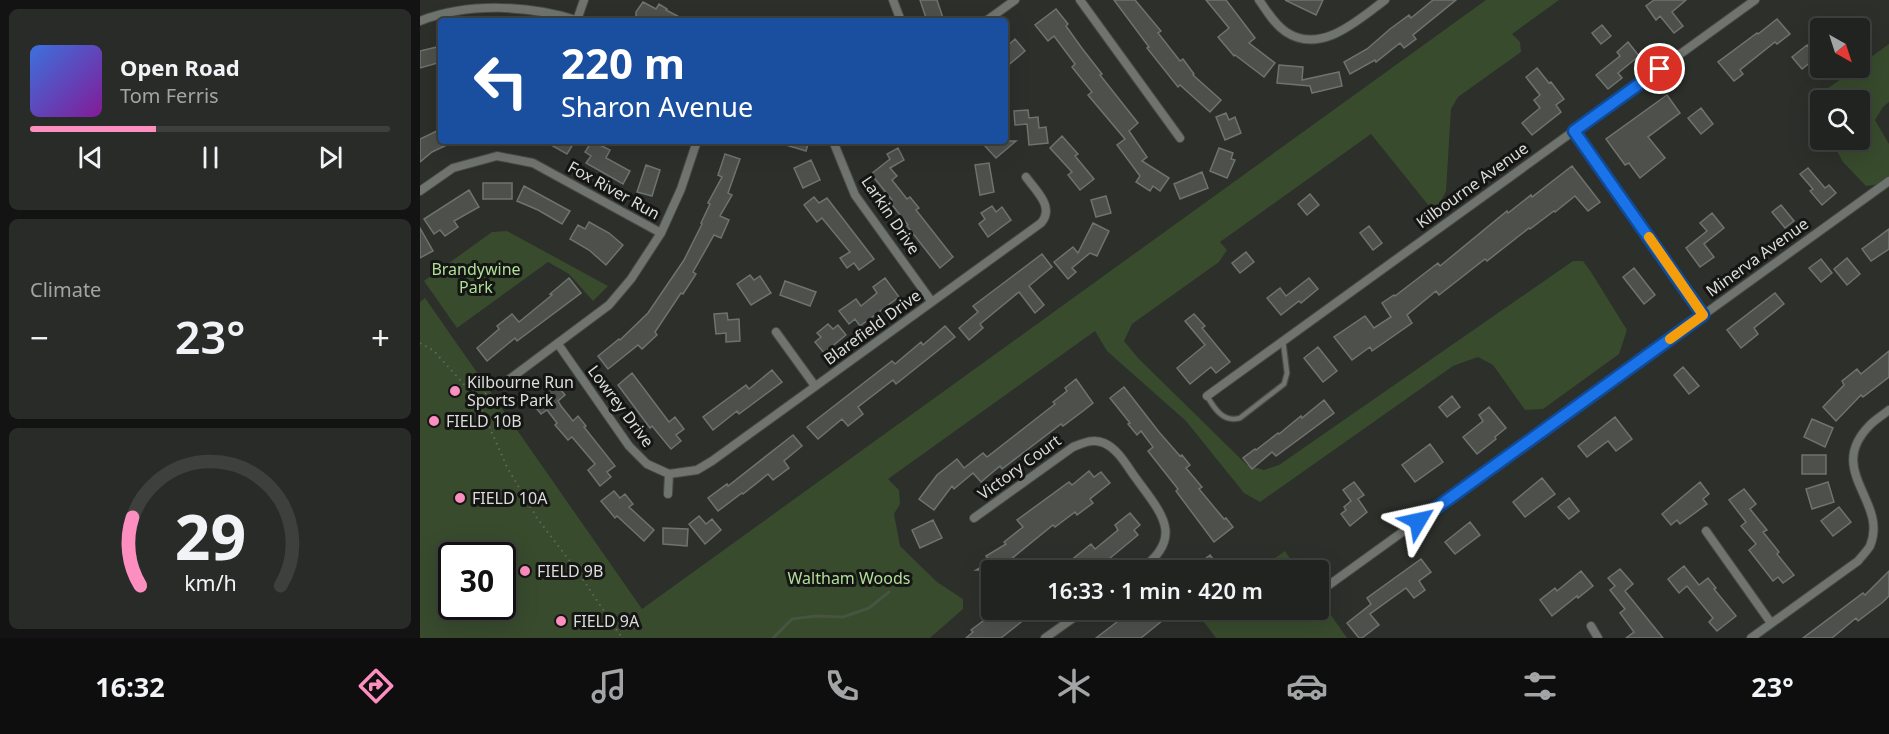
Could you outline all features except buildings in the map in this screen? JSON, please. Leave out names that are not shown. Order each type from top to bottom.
[{"type":"street","points":[[579,18],[584,0]]},
{"type":"street","points":[[894,0],[900,18]]},
{"type":"street","points":[[990,18],[1015,0]]},
{"type":"street","points":[[1080,0],[1180,138]]},
{"type":"street","points":[[1259,0],[1274,21],[1286,32],[1314,40],[1344,29],[1385,0]]},
{"type":"street","name":"Kilbourne Avenue","points":[[1207,396],[1755,0]]},
{"type":"street","points":[[420,21],[470,9],[524,9],[564,18]]},
{"type":"street","points":[[1574,131],[1703,315]]},
{"type":"street","points":[[503,384],[609,305],[631,279],[661,232],[681,189],[696,144]]},
{"type":"street","name":"Larkin Drive","points":[[834,144],[855,195],[932,302]]},
{"type":"street","name":"Fox River Run","points":[[420,192],[453,168],[497,156],[532,163],[661,232]]},
{"type":"street","name":"Blarefield Drive","points":[[669,474],[697,470],[1041,223],[1047,217],[1048,209],[1026,177]]},
{"type":"street","name":"Minerva Avenue","points":[[1329,585],[1889,181]]},
{"type":"street","points":[[776,332],[815,386]]},
{"type":"street","name":"Lowrey Drive","points":[[558,344],[630,446],[647,464],[669,474]]},
{"type":"street","points":[[1751,638],[1858,561],[1870,545],[1875,526],[1872,507],[1854,469],[1856,445],[1870,425],[1889,410]]},
{"type":"street","name":"Victory Court","points":[[974,518],[1073,447],[1088,441],[1104,443],[1117,452],[1158,509],[1166,526],[1164,545],[1153,560]]},
{"type":"street","points":[[668,494],[669,474]]},
{"type":"street","points":[[1706,531],[1771,623]]},
{"type":"street","points":[[1046,638],[1071,620]]},
{"type":"street","points":[[1591,626],[1598,638]]},
{"type":"lane","points":[[1207,396],[1219,413],[1235,420],[1240,418],[1284,384],[1287,373],[1283,341]]},
{"type":"path","points":[[420,344],[434,351],[477,399],[507,467],[537,518],[578,572],[621,638]]},
{"type":"path","points":[[477,399],[503,384]]},
{"type":"green space","name":"Waltham Woods","points":[[1486,0],[1559,0],[1512,34],[1520,42],[1521,52],[1458,97],[1451,109],[1446,191],[1439,205],[1429,206],[1371,134],[1220,242],[1227,250],[1219,262],[1132,324],[1124,341],[1139,359],[1247,465],[1264,470],[1279,465],[1573,261],[1583,261],[1627,330],[1619,354],[1543,409],[1525,410],[1493,365],[1478,357],[1453,366],[1260,502],[1244,493],[1186,421],[1107,351],[1095,331],[888,479],[899,490],[900,504],[894,514],[900,546],[937,582],[963,599],[963,609],[930,638],[420,638],[420,302],[425,298],[642,609]]},
{"type":"green space","points":[[1889,44],[1889,102],[1875,120],[1889,144],[1889,176],[1881,184],[1866,186],[1843,162],[1836,150],[1870,150],[1870,90],[1825,90],[1843,78],[1870,78],[1870,58]]},
{"type":"green space","name":"Brandywine Park","points":[[507,231],[608,286],[593,301],[569,274],[548,262],[457,328],[424,281],[492,232]]},
{"type":"green space","points":[[1285,551],[1291,560],[1272,560]]},
{"type":"green space","points":[[1329,612],[1347,638],[1216,638],[1202,620],[1329,620]]},
{"type":"waterway","points":[[773,638],[792,619],[816,616],[843,617],[869,608],[889,592]]},
{"type":"slow traffic","points":[[1649,237],[1703,315],[1670,339]]},
{"type":"place","name":"Kilbourne Run Sports Park","points":[[455,391]]},
{"type":"place","name":"FIELD 10B","points":[[434,421]]},
{"type":"place","name":"FIELD 10A","points":[[460,498]]},
{"type":"place","name":"FIELD 9B","points":[[525,571]]},
{"type":"place","name":"FIELD 9A","points":[[561,621]]},
{"type":"route","points":[[1418,521],[1703,315],[1574,131],[1660,69]]}]
